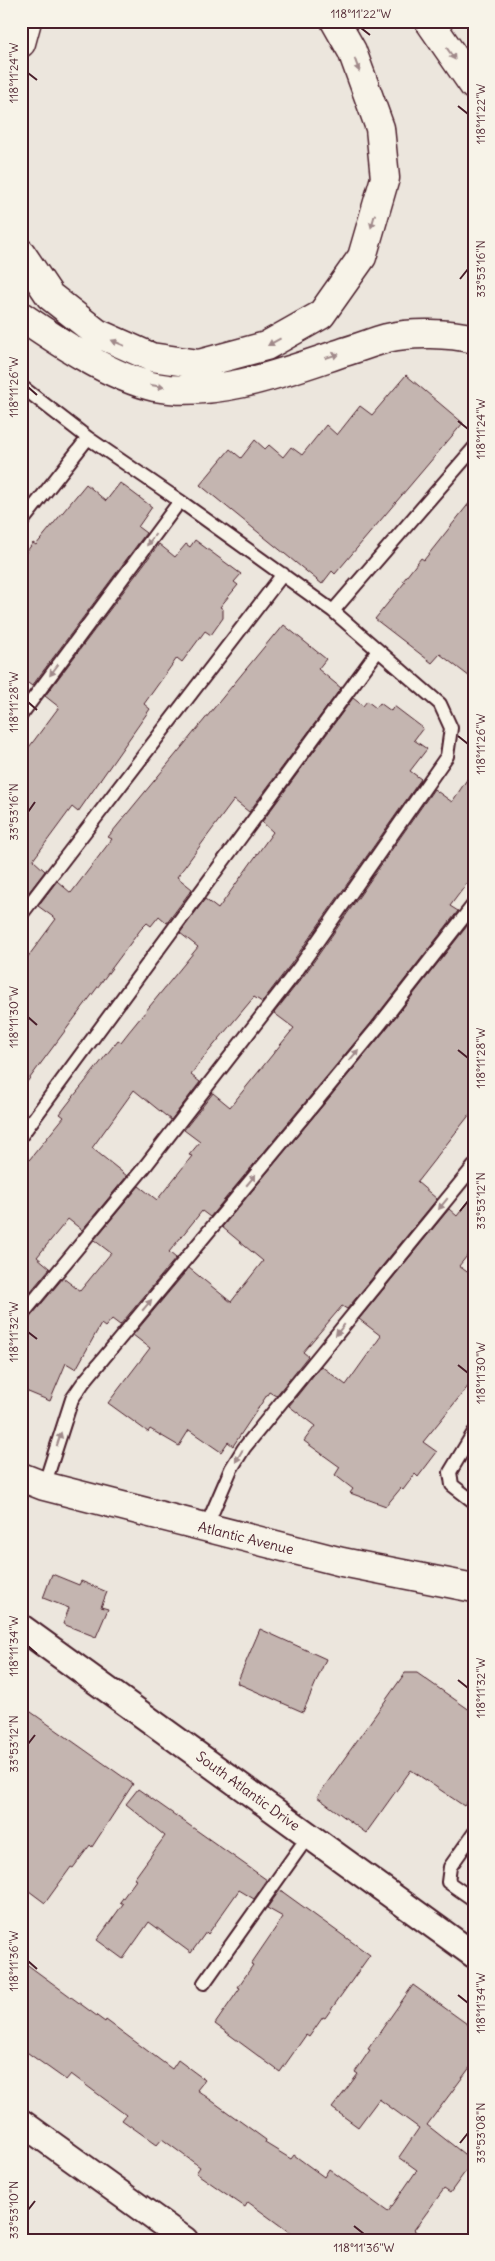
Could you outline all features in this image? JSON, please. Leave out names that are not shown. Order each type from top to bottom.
[{"type":"main road","points":[[21,43],[27,21]]},
{"type":"main road","points":[[21,253],[50,296],[97,333],[151,357],[199,364],[266,346],[321,315],[362,257],[385,178],[380,128],[352,51],[335,21]]},
{"type":"main road","points":[[429,21],[474,86]]},
{"type":"main road","points":[[21,316],[54,338],[115,372],[155,387],[208,389],[275,376],[388,338],[453,334],[474,340]]},
{"type":"main road","name":"Atlantic Avenue","points":[[32,1481],[342,1562],[474,1588]]},
{"type":"street","name":"South Atlantic Drive","points":[[21,1627],[474,1955]]},
{"type":"street","points":[[21,2122],[185,2240]]},
{"type":"lane","points":[[21,386],[88,438],[180,501],[333,611],[377,652],[440,704],[450,728],[447,756],[298,969],[143,1169],[21,1316]]},
{"type":"lane","points":[[21,523],[88,438]]},
{"type":"lane","points":[[333,611],[474,448]]},
{"type":"lane","points":[[21,715],[180,501]]},
{"type":"lane","points":[[21,915],[283,574]]},
{"type":"lane","points":[[21,1136],[377,652]]},
{"type":"lane","points":[[32,1481],[72,1399],[82,1383],[377,1028],[474,904]]},
{"type":"lane","points":[[206,1527],[231,1469],[244,1448],[474,1166]]},
{"type":"lane","points":[[474,1432],[450,1472],[452,1484],[474,1502]]},
{"type":"lane","points":[[474,1833],[450,1867],[448,1882],[474,1900]]},
{"type":"lane","points":[[204,1983],[309,1835]]},
{"type":"building","points":[[406,375],[463,423],[335,574],[332,571],[322,584],[200,485],[230,449],[241,458],[255,440],[265,449],[269,445],[283,457],[291,447],[302,455],[326,425],[337,435],[360,406],[372,415]]},
{"type":"building","points":[[120,483],[152,507],[138,527],[146,533],[32,686],[21,678],[21,559],[33,543],[36,545],[86,484],[106,501]]},
{"type":"building","points":[[474,497],[474,680],[440,654],[432,663],[375,619],[405,582],[403,581],[421,558],[424,560]]},
{"type":"building","points":[[195,540],[241,574],[234,582],[238,585],[220,607],[223,609],[223,618],[211,635],[205,631],[182,662],[177,658],[144,704],[150,709],[78,812],[72,807],[33,860],[45,871],[26,896],[21,892],[21,758],[59,707],[45,696],[159,544],[175,557],[186,544],[190,547]]},
{"type":"building","points":[[284,625],[326,659],[318,669],[341,688],[249,812],[234,800],[177,877],[192,889],[167,923],[159,916],[151,926],[147,923],[141,929],[21,1090],[21,966],[56,919],[38,906],[57,881],[71,893],[112,839],[108,837]]},
{"type":"building","points":[[353,698],[363,706],[367,701],[376,708],[380,703],[391,711],[394,706],[423,728],[414,740],[427,749],[410,771],[421,779],[291,964],[262,1002],[254,997],[199,1063],[191,1075],[200,1082],[171,1120],[134,1090],[92,1148],[127,1176],[82,1230],[68,1219],[37,1257],[50,1268],[21,1303],[21,1170],[64,1117],[60,1114],[118,1040],[121,1042],[198,947],[180,933],[205,899],[218,909],[273,832],[262,822]]},
{"type":"building","points":[[474,769],[474,874],[450,906],[458,911],[371,1023],[210,1217],[202,1211],[169,1252],[176,1258],[120,1325],[112,1319],[105,1327],[101,1324],[76,1369],[66,1363],[50,1401],[21,1389],[21,1324],[27,1321],[63,1278],[80,1291],[111,1253],[94,1240],[139,1186],[157,1200],[192,1156],[189,1155],[200,1142],[184,1130],[213,1093],[230,1107],[294,1028],[274,1013],[305,974],[434,789],[452,802]]},
{"type":"building","points":[[471,921],[474,923],[474,1109],[417,1182],[437,1199],[347,1309],[342,1306],[303,1352],[308,1356],[276,1396],[269,1392],[233,1446],[228,1442],[221,1452],[189,1430],[179,1446],[150,1429],[148,1432],[108,1403],[150,1348],[133,1335],[189,1268],[231,1302],[263,1261],[222,1227],[383,1033]]},
{"type":"building","points":[[474,1194],[474,1247],[459,1266],[474,1277],[474,1379],[423,1442],[437,1452],[418,1477],[415,1474],[403,1490],[401,1488],[386,1506],[350,1493],[353,1489],[335,1475],[340,1467],[304,1441],[315,1426],[289,1406],[321,1366],[346,1385],[381,1336],[359,1319],[449,1209],[457,1216]]},
{"type":"building","points":[[52,1574],[79,1585],[81,1581],[107,1592],[101,1607],[108,1609],[96,1637],[63,1624],[69,1608],[43,1598]]},
{"type":"building","points":[[260,1629],[326,1659],[303,1712],[237,1683]]},
{"type":"building","points":[[405,1673],[417,1673],[474,1713],[474,1793],[464,1806],[411,1770],[366,1833],[317,1797]]},
{"type":"building","points":[[21,1705],[133,1784],[92,1847],[90,1845],[73,1868],[71,1867],[45,1903],[21,1885]]},
{"type":"building","points":[[138,1789],[267,1880],[254,1899],[239,1890],[208,1934],[206,1932],[191,1953],[149,1922],[123,1959],[97,1940],[123,1904],[120,1902],[136,1880],[134,1879],[165,1836],[126,1804]]},
{"type":"building","points":[[280,1890],[370,1955],[325,2018],[323,2017],[309,2037],[306,2035],[280,2072],[215,2024],[240,1988],[238,1987],[253,1965],[251,1964],[283,1917],[267,1908]]},
{"type":"building","points":[[21,1960],[172,2069],[178,2060],[205,2080],[197,2090],[266,2140],[265,2143],[291,2159],[294,2155],[324,2177],[329,2169],[388,2212],[417,2170],[399,2157],[419,2128],[379,2099],[358,2127],[332,2108],[358,2074],[355,2072],[370,2050],[368,2049],[413,1985],[474,2029],[474,2062],[427,2125],[473,2161],[450,2193],[444,2189],[414,2230],[427,2240],[300,2240],[248,2202],[245,2207],[196,2173],[200,2167],[162,2139],[157,2145],[122,2120],[126,2115],[71,2074],[66,2080],[21,2048]]}]
